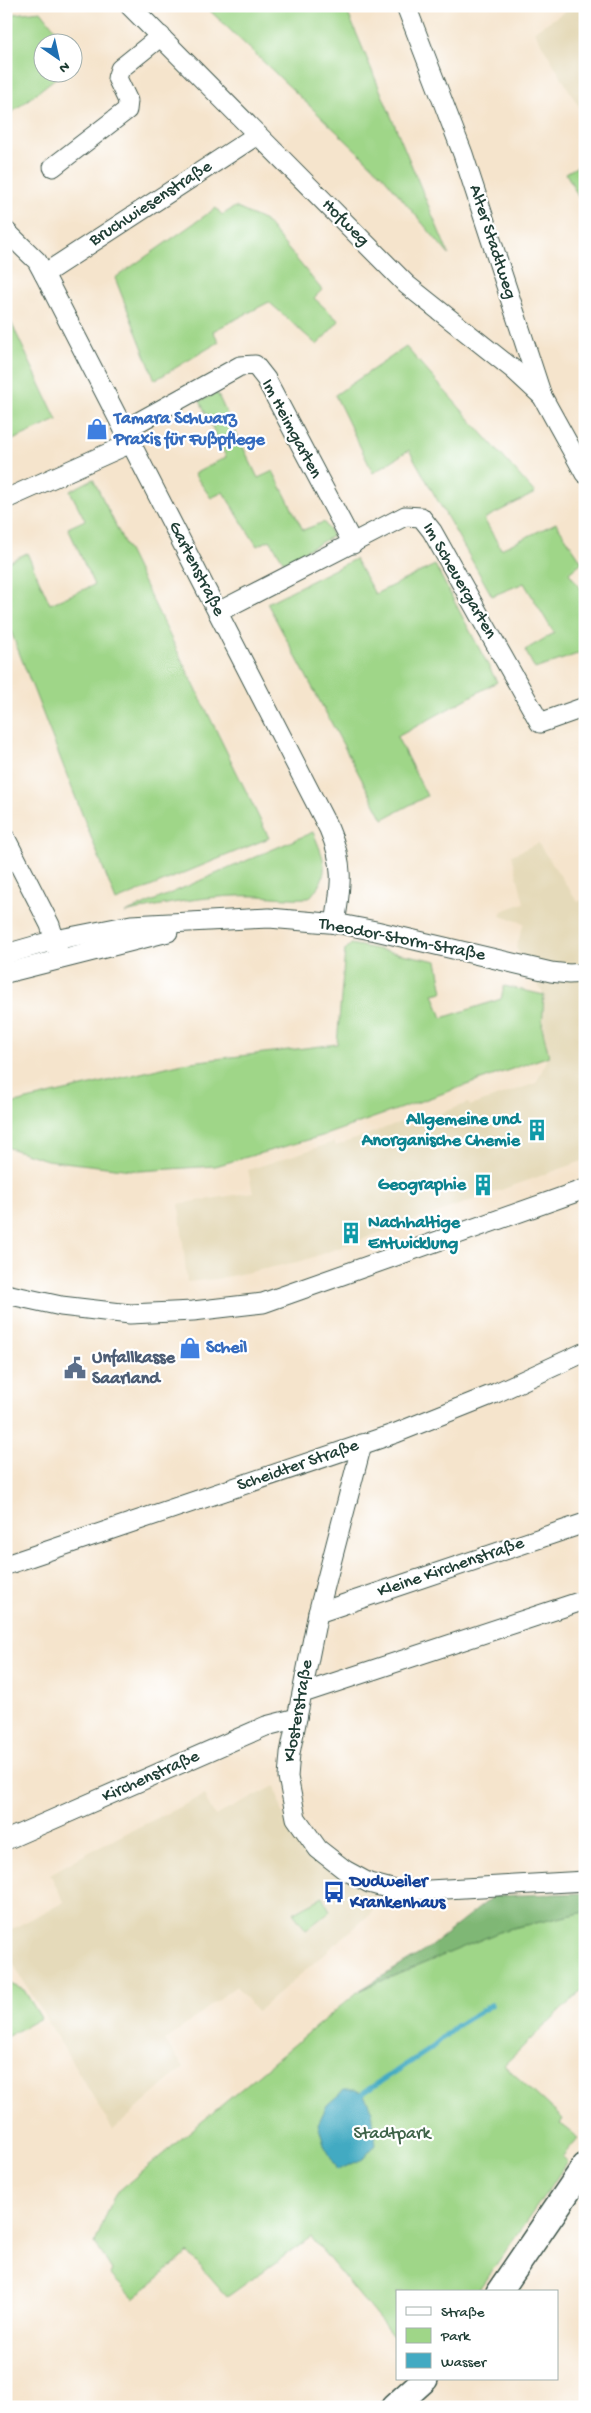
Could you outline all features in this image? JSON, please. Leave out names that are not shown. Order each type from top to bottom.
[{"type":"main road","points":[[500,2290],[585,2166]]},
{"type":"main road","points":[[394,2407],[424,2380]]},
{"type":"street","name":"Hofweg","points":[[130,6],[407,285],[514,370],[542,396]]},
{"type":"street","name":"Alter Stadtweg","points":[[406,6],[463,154],[542,396],[585,474]]},
{"type":"street","points":[[53,168],[127,110],[128,101],[117,78],[120,69],[161,36]]},
{"type":"street","name":"Bruchwiesenstraße","points":[[44,274],[258,135]]},
{"type":"street","name":"Gartenstraße","points":[[10,240],[37,261],[334,841],[342,872],[335,924]]},
{"type":"street","name":"Im Heimgarten","points":[[128,436],[240,366],[255,365],[266,379],[353,544]]},
{"type":"street","points":[[6,499],[128,436]]},
{"type":"street","name":"Im Scheuergarten","points":[[218,612],[405,516],[421,516],[432,531],[540,724],[585,707]]},
{"type":"street","points":[[6,839],[45,914],[58,949]]},
{"type":"street","name":"Theodor-Storm-Straße","points":[[6,973],[58,949],[131,925],[269,918],[376,930],[551,972],[585,973]]},
{"type":"street","name":"Theodor-Storm-Straße","points":[[6,954],[58,949]]},
{"type":"street","points":[[6,1294],[61,1306],[130,1314],[193,1311],[263,1303],[585,1189]]},
{"type":"street","name":"Scheidter Straße","points":[[6,1565],[362,1444],[496,1393],[585,1352]]},
{"type":"street","name":"Klosterstraße","points":[[362,1444],[318,1613],[297,1718],[288,1776],[296,1818],[318,1848],[357,1878],[395,1890],[585,1881]]},
{"type":"street","name":"Kleine Kirchenstraße","points":[[318,1613],[585,1523]]},
{"type":"street","points":[[303,1693],[585,1600]]},
{"type":"street","name":"Kirchenstraße","points":[[6,1840],[266,1726],[297,1718]]},
{"type":"shaded area","points":[[574,6],[585,6],[585,117],[534,31]]},
{"type":"shaded area","points":[[538,843],[578,902],[585,898],[585,1160],[302,1261],[216,1279],[187,1282],[179,1204],[253,1192],[248,1170],[334,1142],[336,1146],[401,1122],[403,1128],[468,1103],[470,1106],[536,1083],[549,1056],[542,1027],[544,995],[516,948],[524,923],[500,916],[502,911],[524,903],[512,855]]},
{"type":"shaded area","points":[[275,1786],[284,1817],[301,1844],[319,1860],[371,1890],[375,1895],[376,1905],[369,1915],[257,2012],[236,1986],[165,2041],[184,2067],[113,2130],[6,1952],[6,1932],[64,1902],[50,1874],[102,1845],[204,1795],[215,1816]]},
{"type":"green space","points":[[205,6],[345,6],[449,255],[383,176]]},
{"type":"green space","points":[[41,11],[57,32],[32,32],[32,82],[51,82],[6,117],[6,19],[14,14]]},
{"type":"green space","points":[[585,162],[585,210],[566,173]]},
{"type":"green space","points":[[235,207],[265,221],[322,290],[314,298],[339,321],[317,345],[269,302],[213,331],[219,342],[155,380],[115,278],[216,208],[222,215]]},
{"type":"green space","points":[[10,320],[57,420],[6,443],[6,322]]},
{"type":"green space","points":[[406,347],[535,493],[484,519],[501,549],[556,523],[582,562],[569,573],[585,594],[585,654],[583,652],[535,669],[525,650],[554,633],[524,583],[492,596],[409,450],[373,473],[335,395]]},
{"type":"green space","points":[[217,393],[258,478],[273,471],[303,530],[324,522],[333,536],[284,562],[270,540],[257,546],[223,492],[211,498],[194,474],[226,457],[200,401]]},
{"type":"green space","points":[[93,479],[269,838],[116,901],[6,619],[6,563],[27,553],[50,604],[94,585],[68,528],[85,520],[70,491]]},
{"type":"green space","points":[[355,559],[375,594],[435,565],[497,682],[397,737],[427,796],[383,819],[267,603]]},
{"type":"green space","points":[[313,832],[321,851],[324,874],[309,898],[226,896],[174,903],[125,913]]},
{"type":"green space","points":[[351,944],[437,961],[443,992],[433,994],[442,1018],[501,999],[504,986],[544,995],[542,1027],[549,1056],[322,1136],[215,1166],[140,1171],[47,1160],[6,1147],[6,1105],[183,1063],[337,1044],[345,950]]},
{"type":"green space","points":[[585,1893],[585,1912],[504,1930],[360,1990],[426,1950],[494,1896]]},
{"type":"green space","points":[[323,1897],[330,1911],[306,1930],[293,1913]]},
{"type":"green space","name":"Stadtpark","points":[[585,1912],[585,1987],[504,2065],[563,2119],[560,2124],[578,2138],[562,2157],[567,2162],[556,2179],[478,2290],[396,2290],[396,2340],[311,2237],[227,2297],[188,2253],[133,2299],[110,2274],[112,2270],[95,2243],[115,2194],[360,1990],[504,1930]]},
{"type":"green space","points":[[6,1982],[24,1990],[41,2018],[6,2037]]},
{"type":"water","points":[[344,2090],[355,2090],[363,2093],[372,2111],[376,2144],[363,2159],[338,2170],[324,2145],[318,2124],[327,2105]]},
{"type":"waterway","points":[[363,2093],[430,2049],[456,2026],[491,2005]]},
{"type":"place","name":"Tamara Schwarz Praxis für Fußpflege","points":[[97,429]]},
{"type":"place","name":"Allgemeine und Anorganische Chemie","points":[[537,1130]]},
{"type":"place","name":"Geographie","points":[[483,1185]]},
{"type":"place","name":"Nachhaltige Entwicklung","points":[[351,1233]]},
{"type":"place","name":"Scheil","points":[[190,1348]]},
{"type":"place","name":"Unfallkasse Saarland","points":[[75,1368]]},
{"type":"place","name":"Dudweiler Krankenhaus","points":[[334,1892]]}]
